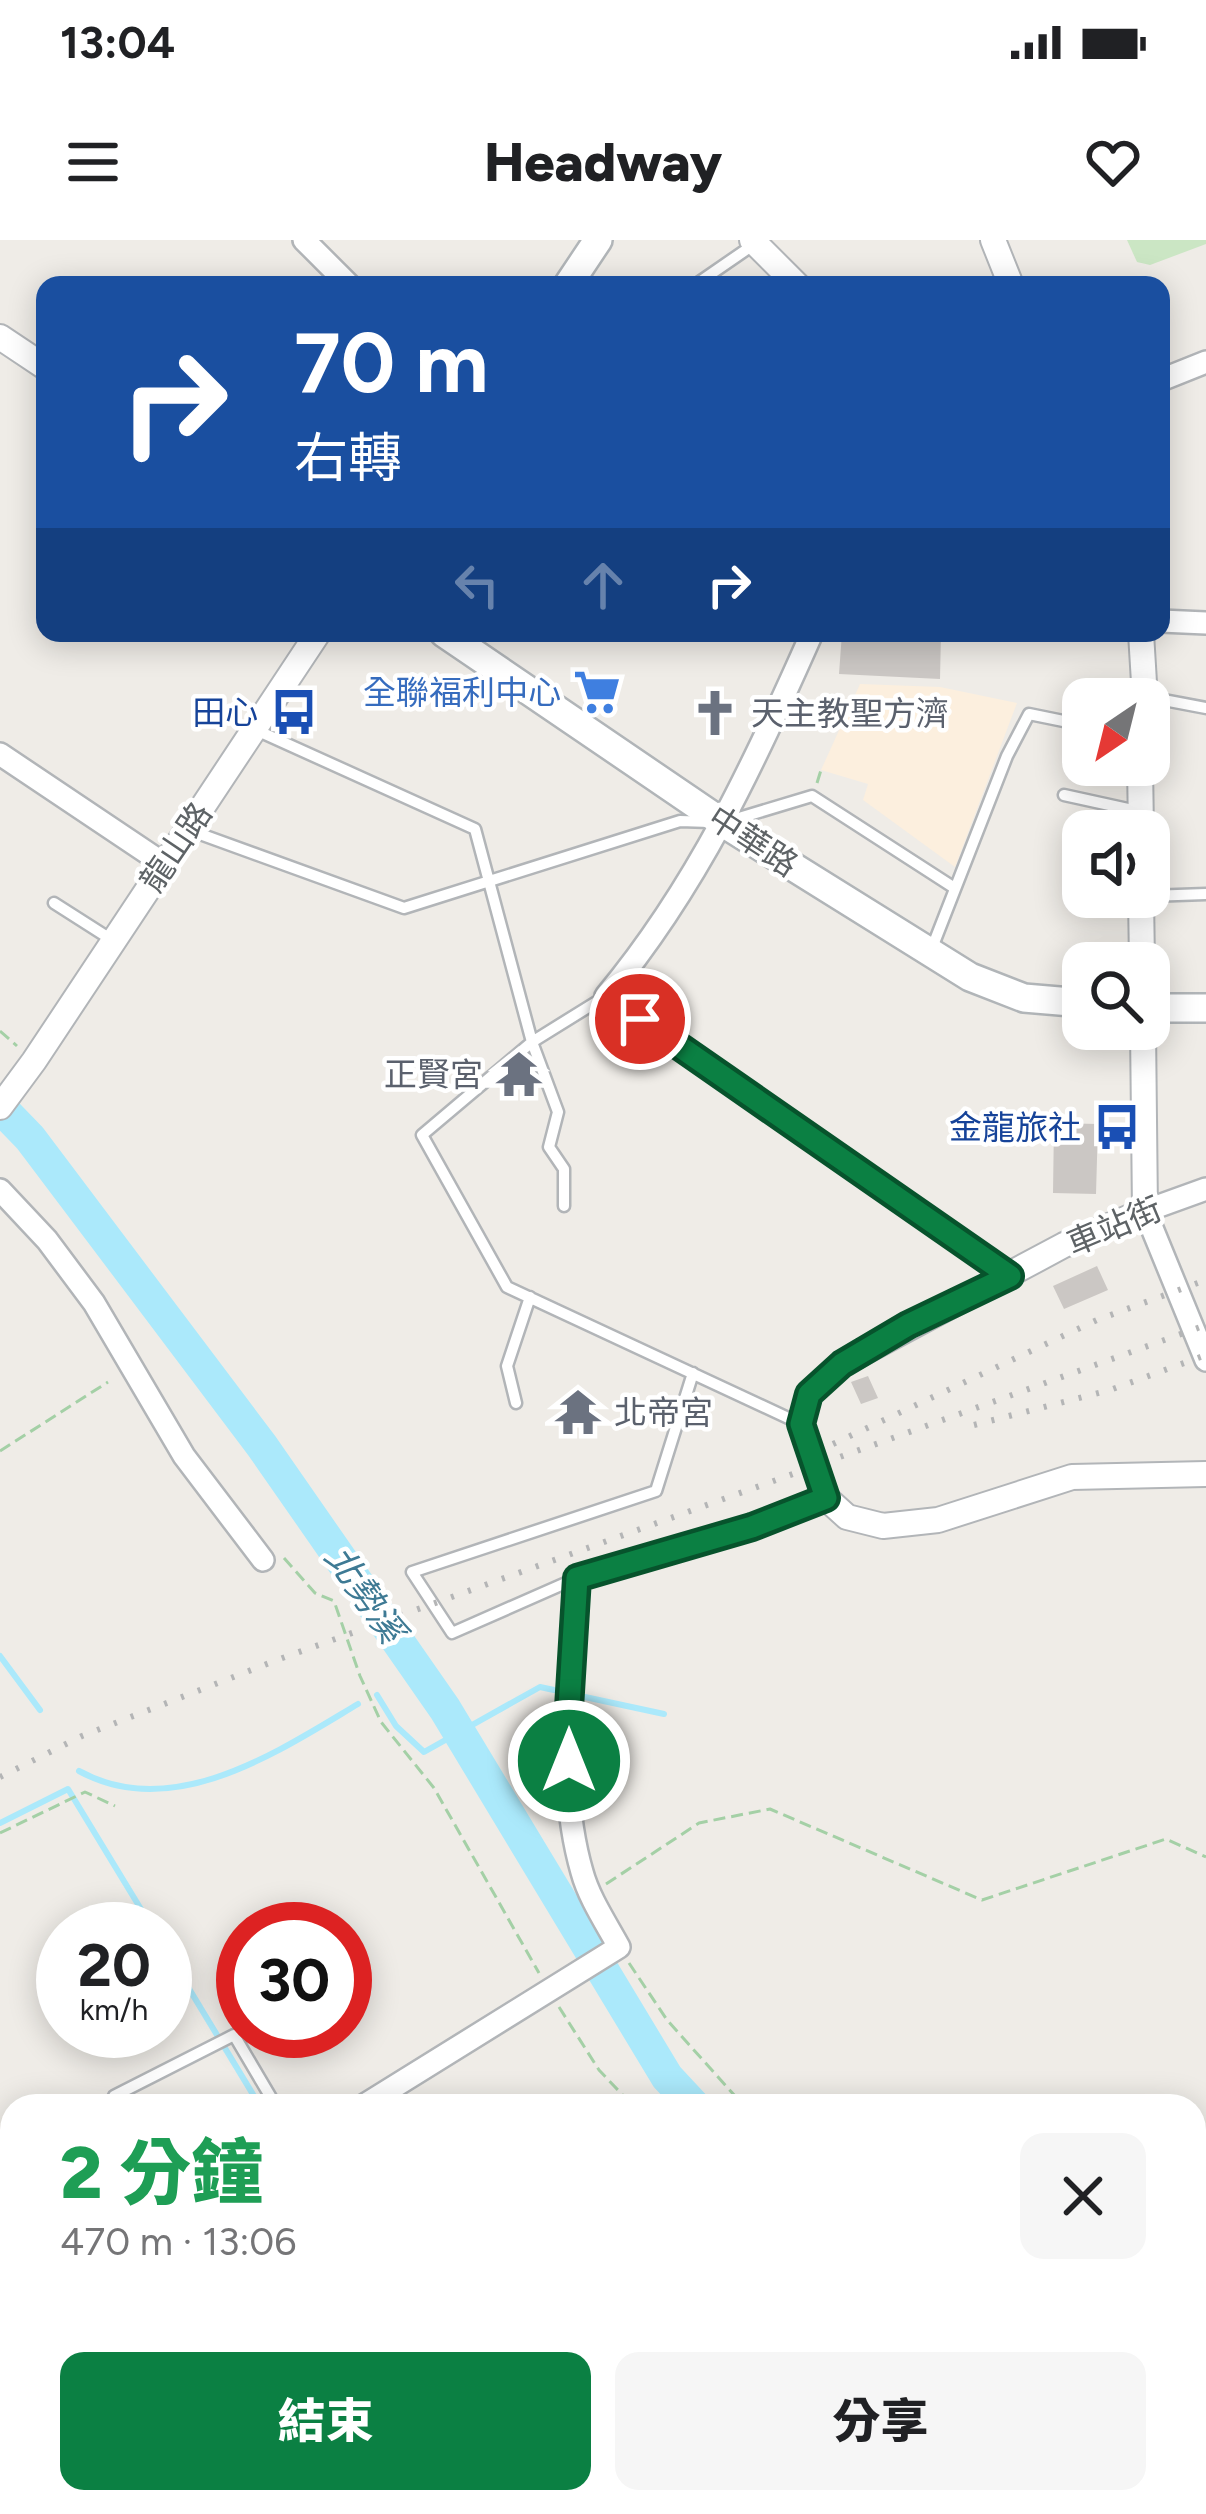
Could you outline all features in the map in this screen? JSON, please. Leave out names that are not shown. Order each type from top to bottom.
[{"type":"main road","points":[[574,276],[598,240]]},
{"type":"main road","name":"中華路","points":[[457,642],[723,823],[930,953],[1024,998],[1062,1001]]},
{"type":"main road","points":[[1170,1008],[1206,1008]]},
{"type":"street","points":[[304,240],[340,276]]},
{"type":"street","points":[[993,240],[1007,276]]},
{"type":"street","points":[[754,242],[788,276]]},
{"type":"street","points":[[0,337],[36,361]]},
{"type":"street","points":[[1170,376],[1206,362]]},
{"type":"street","points":[[1170,621],[1206,623]]},
{"type":"street","name":"龍山路","points":[[0,1107],[27,1055],[189,830],[312,642]]},
{"type":"street","points":[[808,642],[696,872],[606,996],[1010,1276]]},
{"type":"street","points":[[1142,642],[1144,678]]},
{"type":"street","points":[[0,754],[164,864]]},
{"type":"street","points":[[1143,1050],[1145,1211],[1206,1360]]},
{"type":"street","name":"車站街","points":[[801,1424],[809,1394],[842,1364],[908,1325],[1064,1245],[1206,1189]]},
{"type":"street","points":[[0,1190],[47,1240],[94,1303],[184,1456],[273,1559]]},
{"type":"street","points":[[801,1424],[826,1498],[847,1516],[883,1526],[938,1520],[1072,1478],[1206,1474]]},
{"type":"street","points":[[382,2094],[619,1947],[583,1878],[573,1836],[568,1724],[577,1578],[752,1527],[826,1498]]},
{"type":"lane","points":[[707,276],[754,242]]},
{"type":"lane","points":[[1170,703],[1206,709]]},
{"type":"lane","points":[[930,953],[1007,756],[1029,714],[1062,721]]},
{"type":"lane","points":[[254,729],[476,829],[532,1042],[558,1112],[549,1147],[564,1169],[564,1206]]},
{"type":"lane","points":[[1064,795],[1106,810]]},
{"type":"lane","points":[[189,830],[404,908],[680,821],[723,823],[812,796],[953,887]]},
{"type":"lane","points":[[1170,896],[1206,894]]},
{"type":"lane","points":[[54,903],[112,940]]},
{"type":"lane","points":[[606,996],[532,1042],[422,1135],[507,1287],[801,1424]]},
{"type":"lane","points":[[516,1403],[507,1366],[530,1297]]},
{"type":"lane","points":[[577,1578],[452,1633],[412,1572],[656,1491],[693,1373]]},
{"type":"lane","points":[[118,2094],[234,2036],[269,2094]]},
{"type":"path","points":[[0,1031],[27,1055]]},
{"type":"path","points":[[0,1451],[108,1382]]},
{"type":"path","points":[[273,1559],[315,1593],[334,1601],[381,1721],[434,1788],[549,1990],[599,2070],[622,2094]]},
{"type":"path","points":[[0,1833],[85,1792],[115,1806]]},
{"type":"path","points":[[591,1894],[699,1823],[770,1809],[982,1900],[1166,1839],[1206,1857]]},
{"type":"path","points":[[619,1947],[667,2020],[733,2094]]},
{"type":"shaded area","points":[[860,684],[940,687],[1017,703],[955,867],[863,800],[868,784],[821,770]]},
{"type":"green space","points":[[1127,240],[1206,240],[1206,244],[1150,265],[1137,262]]},
{"type":"building","points":[[841,642],[941,642],[940,679],[839,674]]},
{"type":"building","points":[[1054,1123],[1098,1124],[1096,1194],[1053,1193]]},
{"type":"building","points":[[1097,1266],[1108,1290],[1064,1309],[1053,1286]]},
{"type":"building","points":[[868,1376],[878,1398],[861,1404],[851,1382]]},
{"type":"waterway","name":"北勢溪","points":[[0,1107],[30,1138],[262,1446],[445,1709],[667,2077],[683,2094]]},
{"type":"waterway","points":[[0,1656],[40,1710]]},
{"type":"waterway","name":"北勢溪","points":[[377,1695],[396,1726],[424,1752],[540,1687],[554,1690]]},
{"type":"waterway","points":[[585,1697],[664,1714]]},
{"type":"waterway","points":[[79,1771],[115,1785],[151,1789],[188,1785],[260,1760],[358,1704]]},
{"type":"waterway","points":[[0,1823],[68,1789],[137,1902]]},
{"type":"waterway","points":[[192,1994],[253,2094]]},
{"type":"railway","points":[[833,1444],[1097,1320],[1206,1280]]},
{"type":"railway","points":[[0,1777],[82,1736],[277,1660],[1206,1325]]},
{"type":"railway","points":[[974,1425],[1110,1390],[1206,1355]]},
{"type":"place","name":"全聯福利中心","points":[[597,692]]},
{"type":"place","name":"田心","points":[[294,712]]},
{"type":"place","name":"天主教聖方濟","points":[[715,713]]},
{"type":"place","name":"正賢宮","points":[[519,1074]]},
{"type":"place","name":"金龍旅社","points":[[1117,1127]]},
{"type":"place","name":"北帝宮","points":[[578,1412]]},
{"type":"route","points":[[569,1761],[577,1578],[752,1527],[826,1498],[801,1424],[809,1394],[842,1364],[908,1325],[1010,1276],[640,1019]]}]
